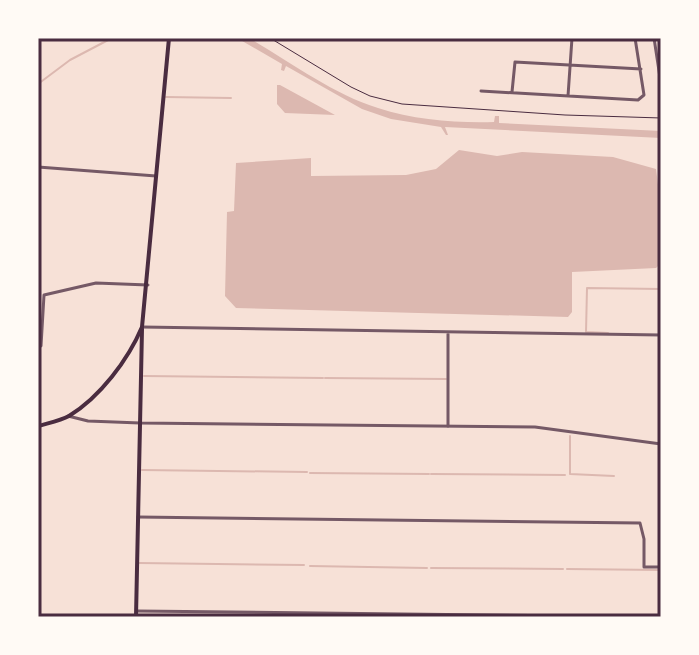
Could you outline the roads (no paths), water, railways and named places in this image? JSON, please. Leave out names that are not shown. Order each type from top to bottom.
[{"type":"main road","points":[[136,614],[142,327],[169,38]]},
{"type":"main road","points":[[38,426],[68,416],[98,391],[126,358],[142,327]]},
{"type":"street","points":[[568,96],[572,38]]},
{"type":"street","points":[[481,91],[638,100],[644,95],[634,38],[654,38],[661,84]]},
{"type":"street","points":[[512,92],[515,62],[641,69]]},
{"type":"street","points":[[38,167],[156,176]]},
{"type":"street","points":[[38,346],[41,346],[44,295],[96,283],[148,285]]},
{"type":"street","points":[[142,327],[661,335]]},
{"type":"street","points":[[448,332],[448,426]]},
{"type":"street","points":[[68,416],[88,421],[140,423],[535,427],[660,444],[661,433]]},
{"type":"street","points":[[138,517],[640,523],[644,539],[644,567],[661,567]]},
{"type":"street","points":[[136,614],[661,617]]},
{"type":"waterway","points":[[38,84],[70,60],[112,38]]},
{"type":"waterway","points":[[166,97],[231,98]]},
{"type":"waterway","points":[[608,333],[586,332],[587,288],[661,289]]},
{"type":"waterway","points":[[144,376],[323,378]]},
{"type":"waterway","points":[[325,378],[446,379]]},
{"type":"waterway","points":[[570,436],[570,474],[614,476]]},
{"type":"waterway","points":[[142,470],[307,472]]},
{"type":"waterway","points":[[310,473],[429,474]]},
{"type":"waterway","points":[[431,474],[565,475]]},
{"type":"waterway","points":[[139,563],[304,565]]},
{"type":"waterway","points":[[310,566],[427,568]]},
{"type":"waterway","points":[[431,568],[563,569]]},
{"type":"waterway","points":[[567,569],[661,570]]}]
